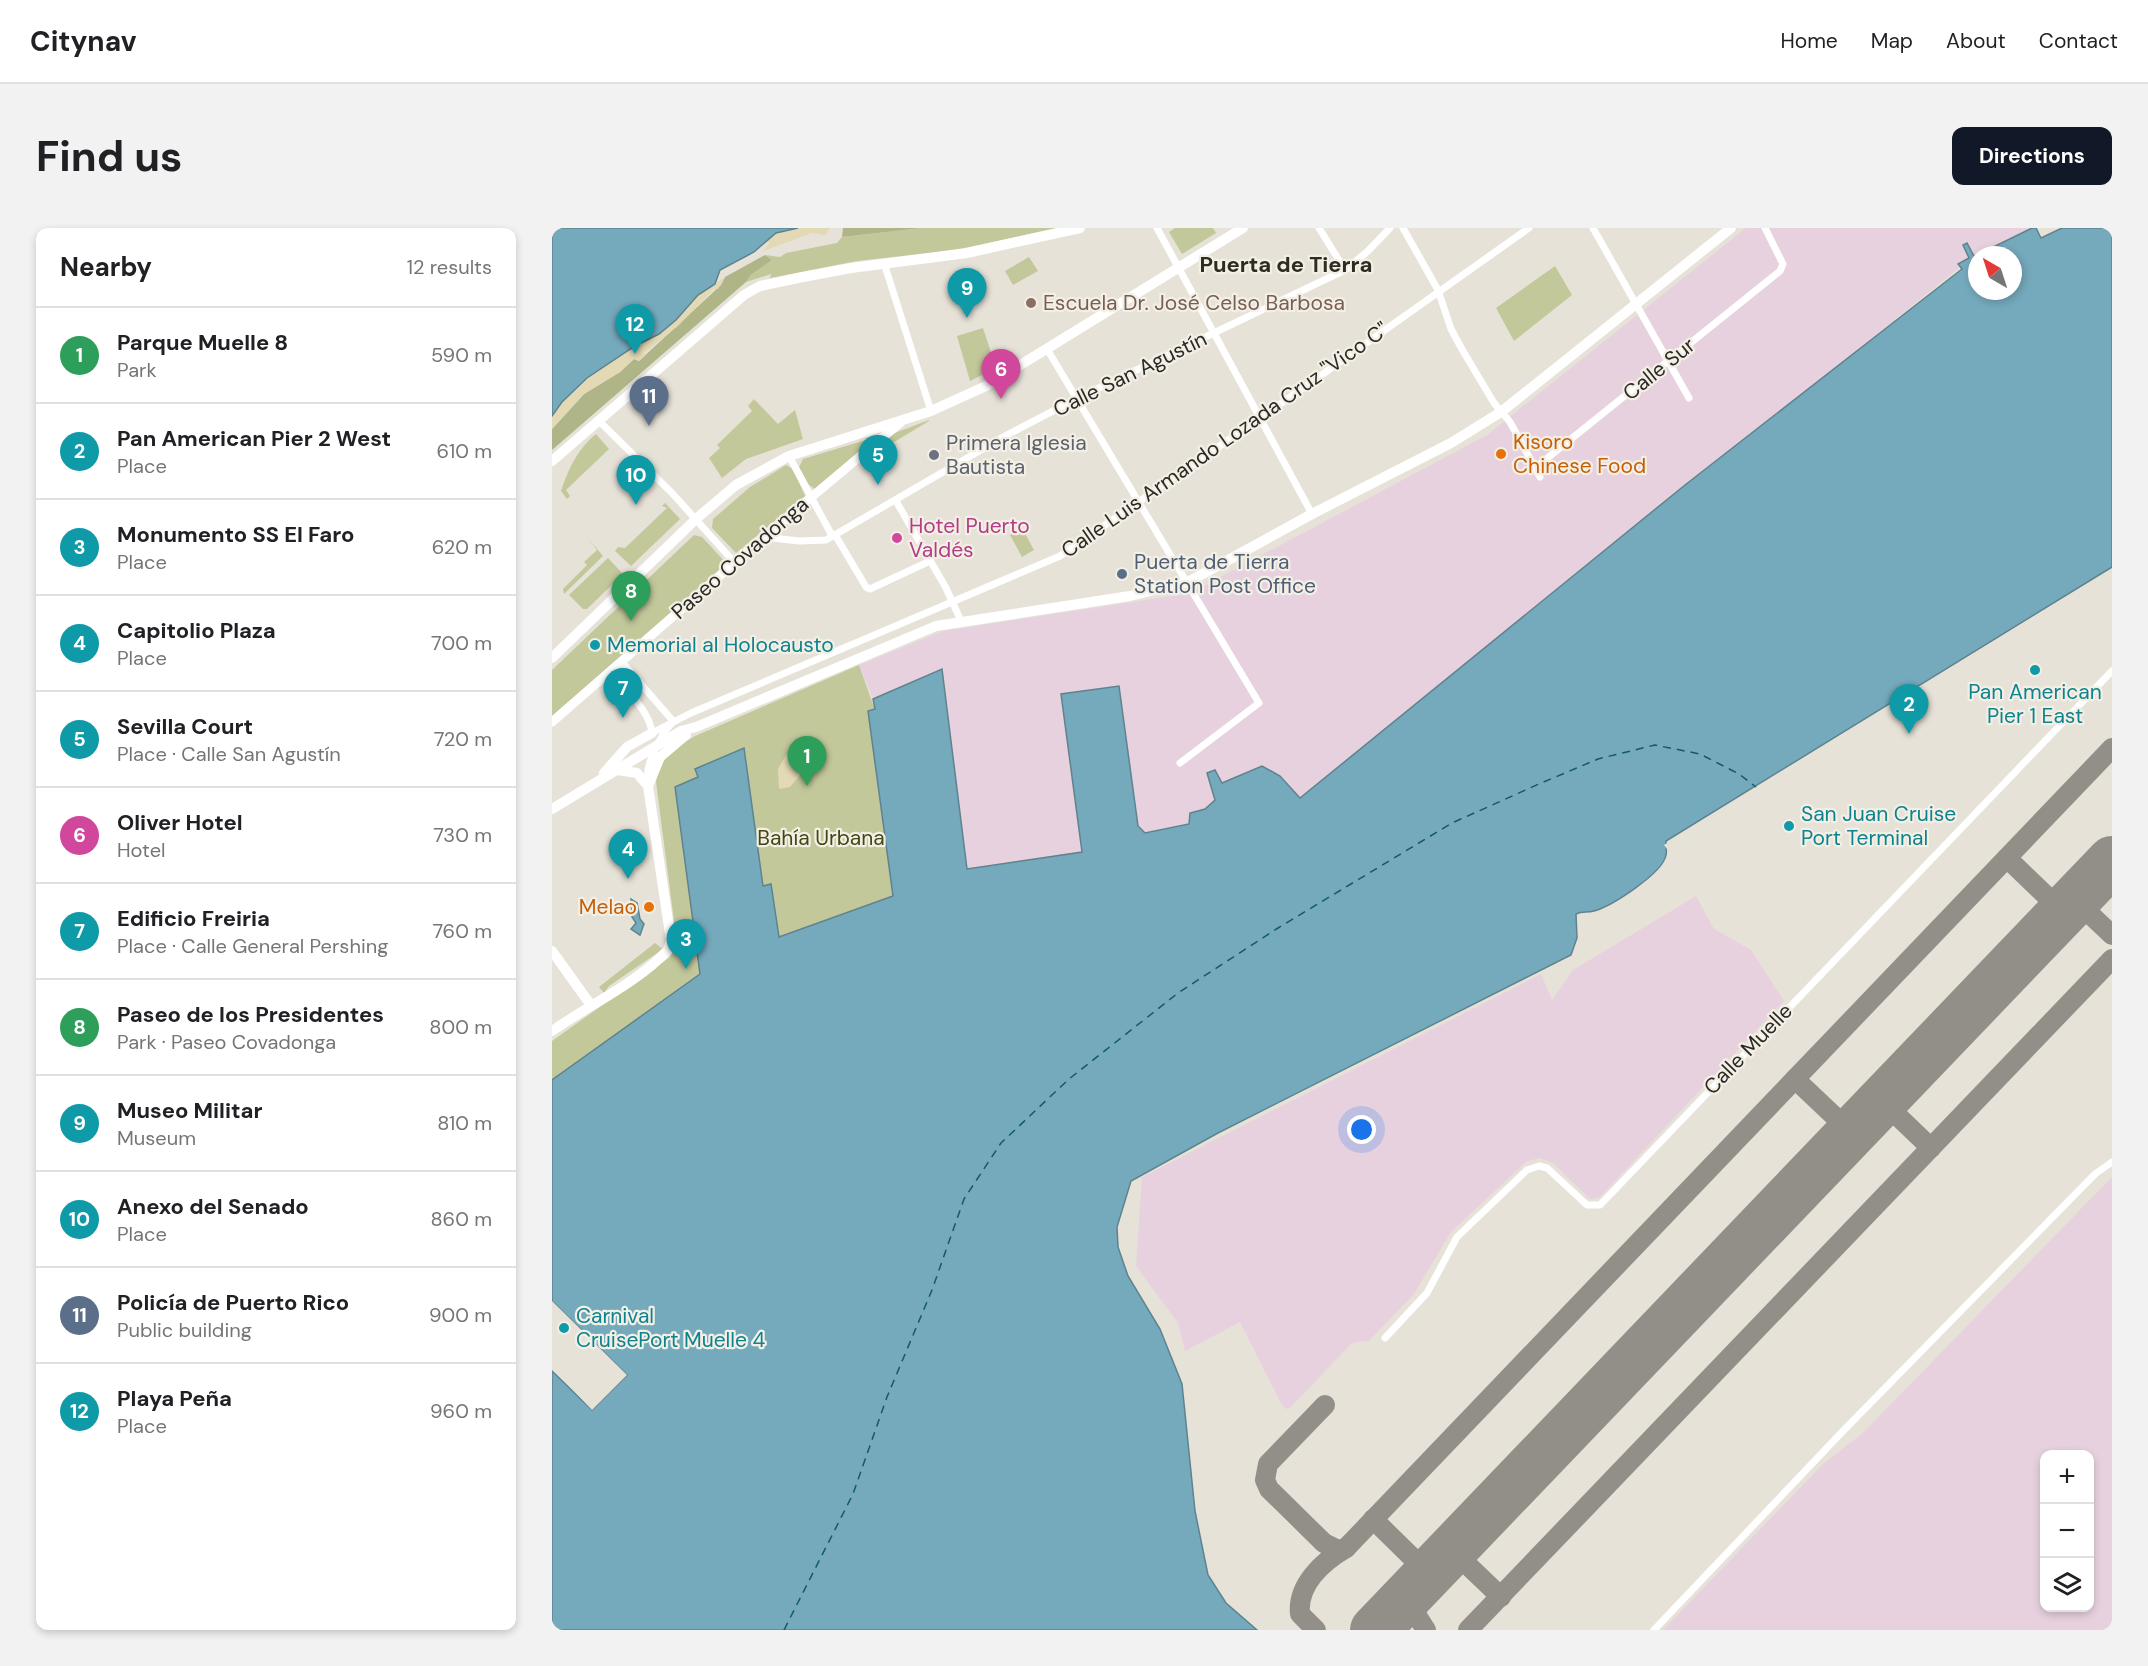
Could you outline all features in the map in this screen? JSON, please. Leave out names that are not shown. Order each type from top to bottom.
[{"type":"main road","points":[[552,461],[751,291],[794,279],[884,263],[968,253],[1080,228]]},
{"type":"main road","points":[[552,658],[696,519],[736,485],[789,456],[931,411],[986,386],[1243,228]]},
{"type":"main road","points":[[552,808],[681,731],[696,727],[891,642],[936,626],[1130,596],[1188,582],[1312,514],[1451,443],[1501,412],[1731,228]]},
{"type":"main road","points":[[648,786],[665,750],[696,727]]},
{"type":"main road","points":[[594,784],[627,747],[652,733]]},
{"type":"main road","points":[[552,1032],[590,1004],[601,1000],[658,960],[667,952],[672,941],[648,786],[637,773],[617,770]]},
{"type":"main road","points":[[552,951],[590,1004]]},
{"type":"street","points":[[1157,228],[1215,331],[1312,514]]},
{"type":"street","points":[[1319,228],[1345,270]]},
{"type":"street","name":"Calle San Agustín","points":[[764,537],[818,541],[834,535],[1005,436],[1076,399],[1345,270],[1368,251],[1390,228]]},
{"type":"street","points":[[1403,228],[1438,290],[1451,329],[1501,412],[1510,422],[1540,477]]},
{"type":"street","name":"Calle Luis Armando Lozada Cruz \"Vico C\"","points":[[652,733],[673,721],[952,600],[1060,556],[1262,418],[1438,290],[1529,228]]},
{"type":"street","points":[[1593,228],[1689,398]]},
{"type":"street","name":"Calle Sur","points":[[1535,468],[1782,269],[1783,264],[1765,228]]},
{"type":"street","points":[[884,263],[931,411]]},
{"type":"street","points":[[1047,349],[1259,703],[1180,763]]},
{"type":"street","name":"Paseo Covadonga","points":[[552,722],[764,537],[903,420]]},
{"type":"street","points":[[598,421],[696,519],[735,563]]},
{"type":"street","points":[[789,456],[811,497],[866,587],[870,589],[930,561]]},
{"type":"street","points":[[896,501],[952,600],[961,621]]},
{"type":"street","points":[[621,661],[666,716],[673,721],[659,743],[647,773],[648,786]]},
{"type":"street","points":[[610,671],[643,711],[651,724],[652,733]]},
{"type":"street","name":"Calle Muelle","points":[[1384,1338],[1427,1293],[1457,1237],[1527,1170],[1539,1166],[1547,1168],[1587,1205],[1600,1204],[2112,671]]},
{"type":"street","points":[[1654,1630],[1991,1279],[2095,1174],[2112,1162]]},
{"type":"shaded area","points":[[1746,228],[2032,228],[1996,246],[1968,246],[1968,250],[1963,245],[1968,259],[1958,264],[1959,268],[1300,798],[1280,776],[1221,783],[1215,770],[1215,800],[1205,809],[1190,813],[1189,824],[1145,833],[1138,826],[1061,694],[1082,853],[967,869],[942,670],[873,699],[859,665],[943,631],[1185,594],[1487,435]]},
{"type":"shaded area","points":[[1696,896],[1714,929],[1751,950],[1784,1001],[1600,1197],[1590,1199],[1553,1163],[1539,1158],[1526,1162],[1451,1232],[1414,1294],[1368,1342],[1361,1341],[1351,1344],[1290,1408],[1286,1409],[1282,1405],[1240,1322],[1185,1351],[1178,1323],[1136,1266],[1142,1177],[1541,974],[1552,1000],[1573,970]]},
{"type":"shaded area","points":[[2112,1177],[2112,1630],[1663,1630],[1822,1465],[1864,1432]]},
{"type":"green space","points":[[843,228],[922,228],[842,237]]},
{"type":"green space","points":[[922,228],[1057,228],[955,250],[857,261],[770,278],[771,274],[746,282],[751,275],[772,260],[765,255],[780,257],[786,253],[837,243],[842,237]]},
{"type":"green space","points":[[1175,228],[1213,228],[1216,233],[1182,254],[1169,232]]},
{"type":"green space","points":[[765,255],[772,260],[751,275],[746,282],[552,450],[552,429],[584,394],[620,372],[634,359],[639,361],[721,285],[725,277]]},
{"type":"green space","points":[[1029,257],[1038,271],[1013,285],[1005,271]]},
{"type":"green space","points":[[1555,266],[1572,295],[1514,341],[1496,308]]},
{"type":"green space","points":[[983,328],[996,368],[970,381],[957,336]]},
{"type":"green space","points":[[754,399],[778,424],[795,410],[803,439],[746,459],[722,478],[709,458],[720,448],[717,445],[752,411],[748,406]]},
{"type":"green space","points":[[929,421],[856,465],[892,434]]},
{"type":"green space","points":[[596,434],[609,449],[566,490],[570,496],[567,499],[561,491],[567,475],[574,460]]},
{"type":"green space","points":[[879,436],[815,489],[809,485],[799,467],[803,459]]},
{"type":"green space","points":[[786,465],[793,469],[805,496],[736,553],[712,528],[713,519],[750,487]]},
{"type":"green space","points":[[665,503],[680,519],[631,566],[615,551],[618,547],[625,548],[667,508],[662,506]]},
{"type":"green space","points":[[1022,528],[1034,550],[1022,557],[1010,535]]},
{"type":"green space","points":[[694,535],[702,537],[727,564],[552,716],[552,670]]},
{"type":"green space","points":[[587,537],[603,556],[564,594],[563,589],[587,565],[584,562],[597,550]]},
{"type":"green space","points":[[608,558],[623,574],[587,609],[583,609],[569,595]]},
{"type":"green space","name":"Bahía Urbana","points":[[859,665],[875,710],[868,712],[893,896],[778,937],[771,885],[763,886],[744,749],[696,769],[698,777],[696,939],[700,974],[552,1080],[552,1041],[670,957],[677,944],[656,782],[665,760],[675,749],[695,736]]},
{"type":"green space","points":[[655,943],[663,949],[609,986],[604,993],[599,987]]},
{"type":"sand","points":[[798,228],[830,228],[825,235],[812,233],[763,251],[769,244],[768,240],[776,233]]},
{"type":"sand","points":[[725,277],[718,289],[714,289],[678,326],[644,353],[645,356],[639,361],[634,359],[620,372],[584,394],[552,429],[552,416],[562,402],[587,378],[635,346],[659,334],[698,295]]},
{"type":"sand","points":[[786,755],[792,755],[798,761],[802,773],[790,787],[779,789],[778,769]]},
{"type":"water","points":[[552,228],[798,228],[776,233],[754,252],[720,270],[715,284],[698,295],[676,320],[659,334],[635,346],[587,378],[562,402],[552,416]]},
{"type":"water","points":[[2032,228],[2036,228],[2041,238],[2062,228],[2112,228],[2112,567],[1666,841],[1663,862],[1636,888],[1602,908],[1576,914],[1577,938],[1571,955],[1218,1133],[1131,1181],[1117,1227],[1118,1247],[1128,1276],[1160,1329],[1182,1384],[1195,1511],[1208,1575],[1226,1603],[1257,1630],[552,1630],[552,1371],[592,1410],[627,1375],[552,1301],[552,1080],[700,974],[675,787],[698,777],[695,769],[744,748],[763,886],[771,884],[779,937],[893,896],[868,711],[875,709],[873,699],[942,669],[967,869],[1082,852],[1061,694],[1119,686],[1138,826],[1145,833],[1189,824],[1190,813],[1205,809],[1215,800],[1207,773],[1215,770],[1222,783],[1262,766],[1280,776],[1300,798],[1685,485],[1962,269],[1958,264],[1968,259],[1968,300],[2022,300],[2022,246],[1995,246]]},
{"type":"water","points":[[1967,243],[1969,246],[1968,256],[1963,245]]},
{"type":"water","points":[[631,899],[637,903],[640,919],[644,924],[640,935],[631,929],[636,923],[632,917]]},
{"type":"pier","points":[[2103,574],[1958,666],[1669,843],[1670,853],[1664,845]]},
{"type":"pier","points":[[552,1301],[627,1375],[592,1410],[552,1368],[592,1406],[623,1375],[552,1305]]},
{"type":"ferry route","points":[[784,1630],[853,1494],[887,1397],[932,1290],[964,1199],[1001,1143],[1069,1079],[1178,993],[1278,928],[1452,823],[1539,784],[1598,759],[1655,745],[1700,754],[1739,774],[1756,787]]},
{"type":"taxiway","points":[[1316,1630],[1300,1614],[1300,1603],[1307,1584],[1320,1567],[1346,1548],[2112,748]]},
{"type":"taxiway","points":[[2007,858],[2063,912]]},
{"type":"taxiway","points":[[2075,900],[2112,935]]},
{"type":"taxiway","points":[[1468,1630],[2112,959]]},
{"type":"taxiway","points":[[1795,1079],[1852,1133]]},
{"type":"taxiway","points":[[1882,1101],[1931,1148]]},
{"type":"taxiway","points":[[1325,1405],[1268,1464],[1265,1480],[1269,1489],[1324,1543],[1338,1550],[1346,1548]]},
{"type":"taxiway","points":[[1373,1519],[1429,1574]]},
{"type":"taxiway","points":[[1452,1550],[1501,1597]]},
{"type":"taxiway","points":[[1412,1592],[1414,1611],[1426,1630]]},
{"type":"runway","points":[[1375,1630],[2112,861]]},
{"type":"place","name":"Escuela Dr. José Celso Barbosa","points":[[1031,303]]},
{"type":"place","name":"Museo Militar","points":[[967,318]]},
{"type":"place","name":"Playa Peña","points":[[635,354]]},
{"type":"place","name":"Oliver Hotel","points":[[1001,399]]},
{"type":"place","name":"Policía de Puerto Rico","points":[[649,426]]},
{"type":"place","name":"Kisoro Chinese Food","points":[[1501,454]]},
{"type":"place","name":"Primera Iglesia Bautista","points":[[934,455]]},
{"type":"place","name":"Sevilla Court","points":[[878,485]]},
{"type":"place","name":"Anexo del Senado","points":[[636,505]]},
{"type":"place","name":"Hotel Puerto Valdés","points":[[897,538]]},
{"type":"place","name":"Puerta de Tierra Station Post Office","points":[[1122,574]]},
{"type":"place","name":"Paseo de los Presidentes","points":[[631,621]]},
{"type":"place","name":"Memorial al Holocausto","points":[[595,645]]},
{"type":"place","name":"Pan American Pier 1 East","points":[[2035,670]]},
{"type":"place","name":"Edificio Freiria","points":[[623,718]]},
{"type":"place","name":"Pan American Pier 2 West","points":[[1909,734]]},
{"type":"place","name":"Parque Muelle 8","points":[[807,786]]},
{"type":"place","name":"San Juan Cruise Port Terminal","points":[[1789,826]]},
{"type":"place","name":"Capitolio Plaza","points":[[628,879]]},
{"type":"place","name":"Melao","points":[[649,907]]},
{"type":"place","name":"Monumento SS El Faro","points":[[686,969]]},
{"type":"place","name":"Carnival CruisePort Muelle 4","points":[[564,1328]]},
{"type":"district","name":"Puerta de Tierra","points":[[1286,264]]}]
